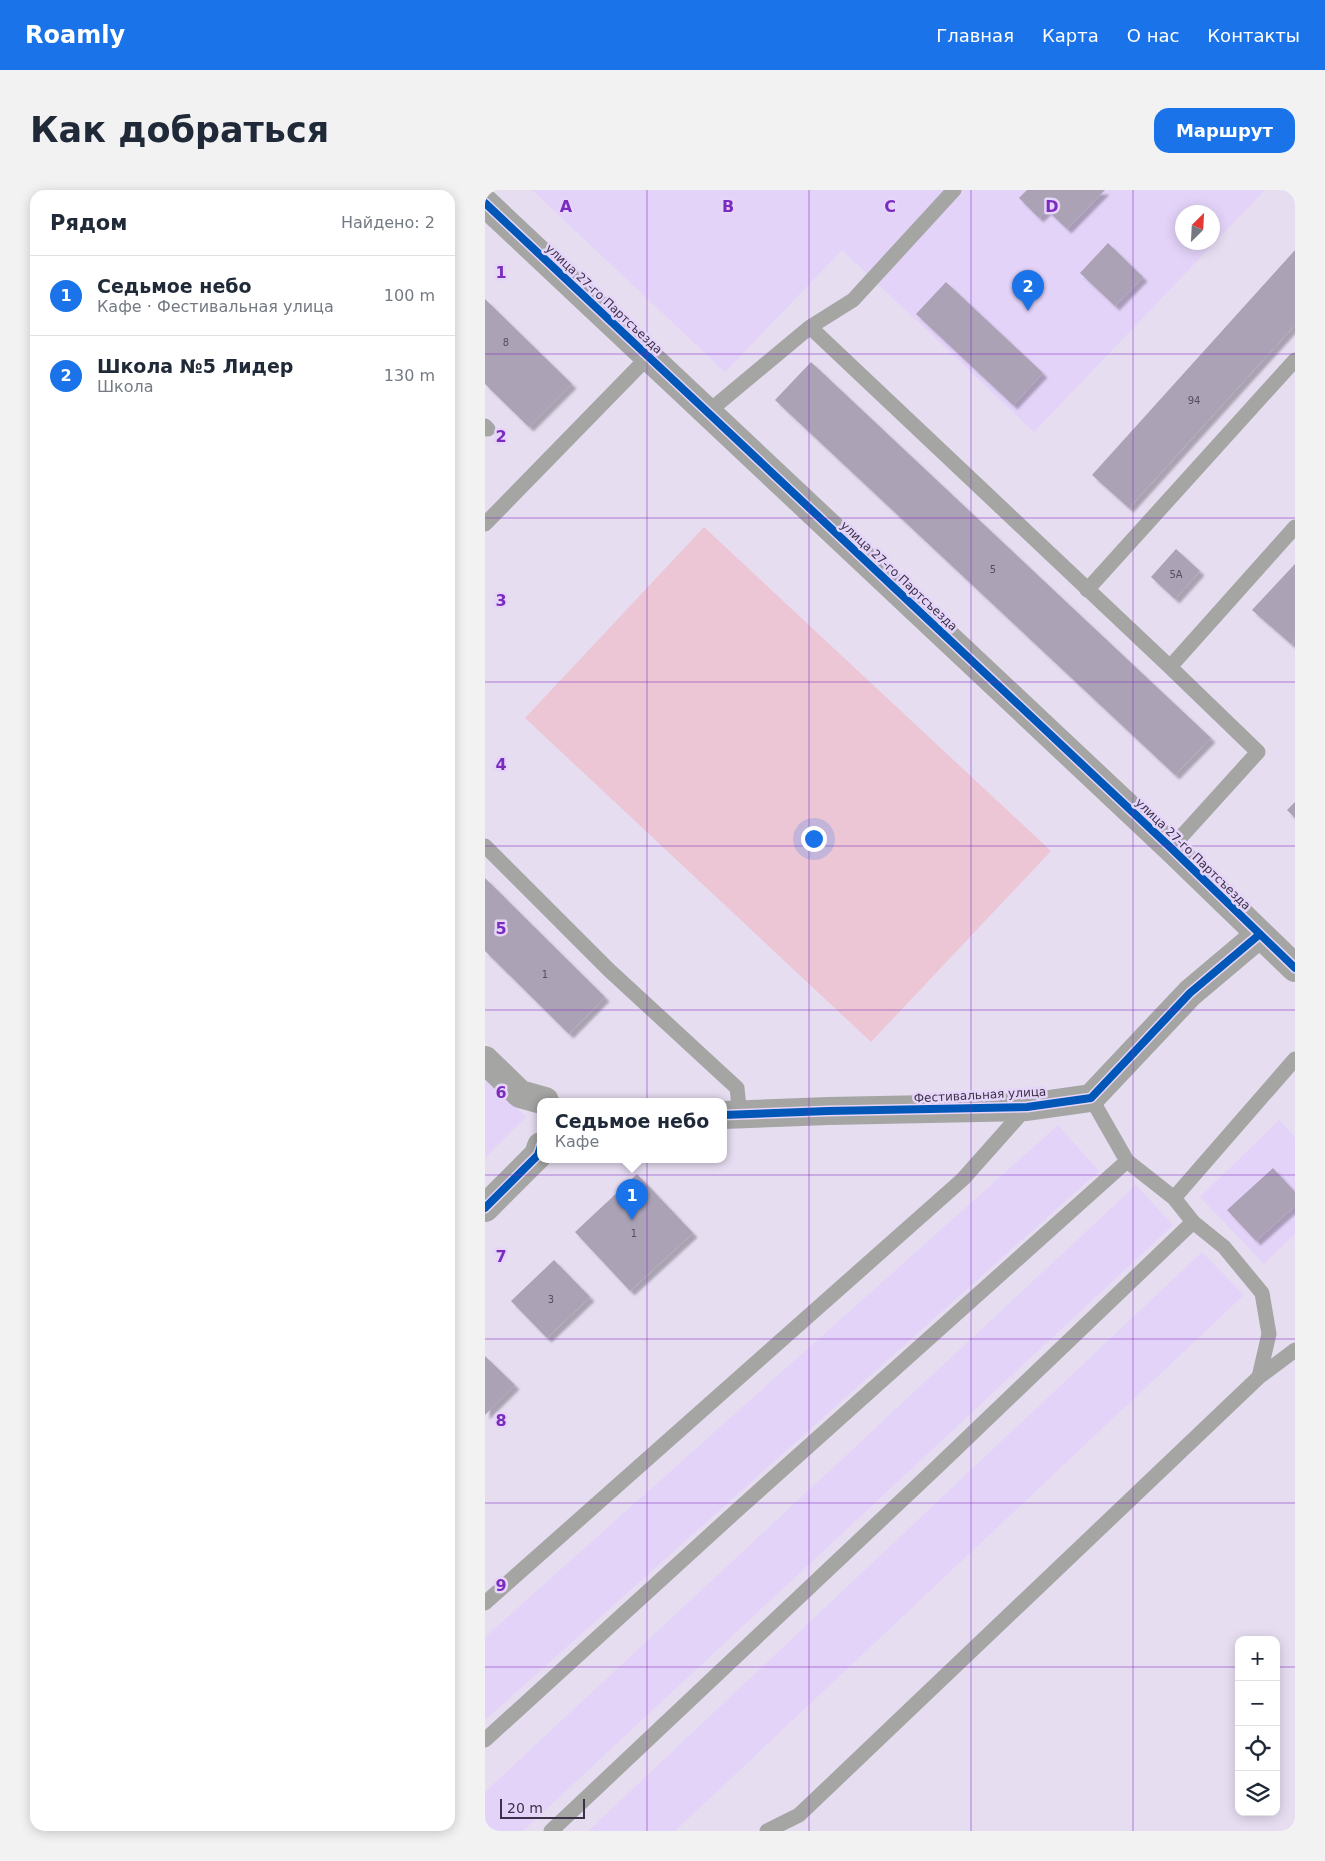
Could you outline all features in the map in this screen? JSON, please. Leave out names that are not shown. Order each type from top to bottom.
[{"type":"street","name":"улица 27-го Партсъезда","points":[[485,203],[1171,848],[1295,968]]},
{"type":"street","points":[[1091,1098],[1190,993],[1260,934]]},
{"type":"street","points":[[485,1060],[521,1094],[537,1099]]},
{"type":"street","name":"Фестивальная улица","points":[[732,1116],[828,1111],[1027,1107],[1091,1098]]},
{"type":"street","points":[[485,1208],[537,1156]]},
{"type":"lane","points":[[708,412],[810,327],[853,300],[953,190]]},
{"type":"lane","points":[[810,327],[1258,752],[1171,848]]},
{"type":"lane","points":[[485,524],[649,356]]},
{"type":"lane","points":[[1087,590],[1295,360]]},
{"type":"lane","points":[[1170,667],[1295,527]]},
{"type":"lane","points":[[485,846],[609,970],[737,1088],[732,1116]]},
{"type":"lane","points":[[1174,1198],[1295,1059]]},
{"type":"lane","points":[[1091,1098],[1127,1161],[1174,1198],[1193,1222],[1223,1247],[1262,1293],[1269,1334],[1259,1377]]},
{"type":"lane","points":[[485,1604],[963,1179],[1027,1107]]},
{"type":"lane","points":[[485,1740],[734,1513],[1127,1161]]},
{"type":"lane","points":[[551,1831],[937,1467],[1193,1222]]},
{"type":"lane","points":[[767,1831],[799,1815],[1259,1377],[1295,1350]]},
{"type":"shaded area","points":[[532,190],[1265,190],[1220,237],[1220,205],[1175,205],[1175,250],[1208,250],[1034,432],[842,250],[725,372]]},
{"type":"shaded area","points":[[704,527],[1051,851],[871,1042],[525,718]]},
{"type":"shaded area","points":[[485,1076],[526,1117],[485,1158]]},
{"type":"shaded area","points":[[1279,1120],[1295,1137],[1295,1234],[1264,1264],[1200,1197]]},
{"type":"shaded area","points":[[1058,1125],[1099,1171],[485,1720],[485,1637]]},
{"type":"shaded area","points":[[1136,1185],[1173,1225],[523,1831],[485,1831],[485,1792]]},
{"type":"shaded area","points":[[1202,1252],[1244,1295],[675,1831],[588,1831]]},
{"type":"building","points":[[1027,190],[1105,190],[1067,229],[1047,210],[1039,218],[1019,198]]},
{"type":"building","points":[[1108,243],[1143,277],[1115,306],[1080,273]]},
{"type":"building","points":[[1295,250],[1295,325],[1129,508],[1092,475]]},
{"type":"building","points":[[946,282],[1043,373],[1013,405],[916,314]]},
{"type":"building","points":[[485,299],[572,384],[529,427],[485,384]]},
{"type":"building","points":[[811,362],[1211,738],[1175,775],[775,400]]},
{"type":"building","points":[[1176,549],[1200,571],[1175,599],[1151,577]]},
{"type":"building","points":[[1295,564],[1295,639],[1291,644],[1252,610]]},
{"type":"building","points":[[1295,802],[1295,818],[1287,810]]},
{"type":"building","points":[[485,878],[605,997],[569,1034],[485,951]]},
{"type":"building","points":[[1273,1168],[1295,1192],[1295,1206],[1256,1241],[1227,1210]]},
{"type":"building","points":[[637,1174],[693,1233],[630,1291],[575,1232]]},
{"type":"building","points":[[554,1260],[590,1297],[547,1338],[511,1301]]},
{"type":"building","points":[[485,1356],[515,1385],[485,1415]]},
{"type":"cycle path","points":[[485,203],[1171,848],[1295,968]]},
{"type":"cycle path","points":[[727,1115],[1027,1107],[1091,1098],[1190,993],[1260,934]]},
{"type":"cycle path","points":[[485,1208],[537,1156]]},
{"type":"place","name":"Школа №5 Лидер","points":[[1028,311]]},
{"type":"place","name":"Седьмое небо","points":[[632,1220]]}]
